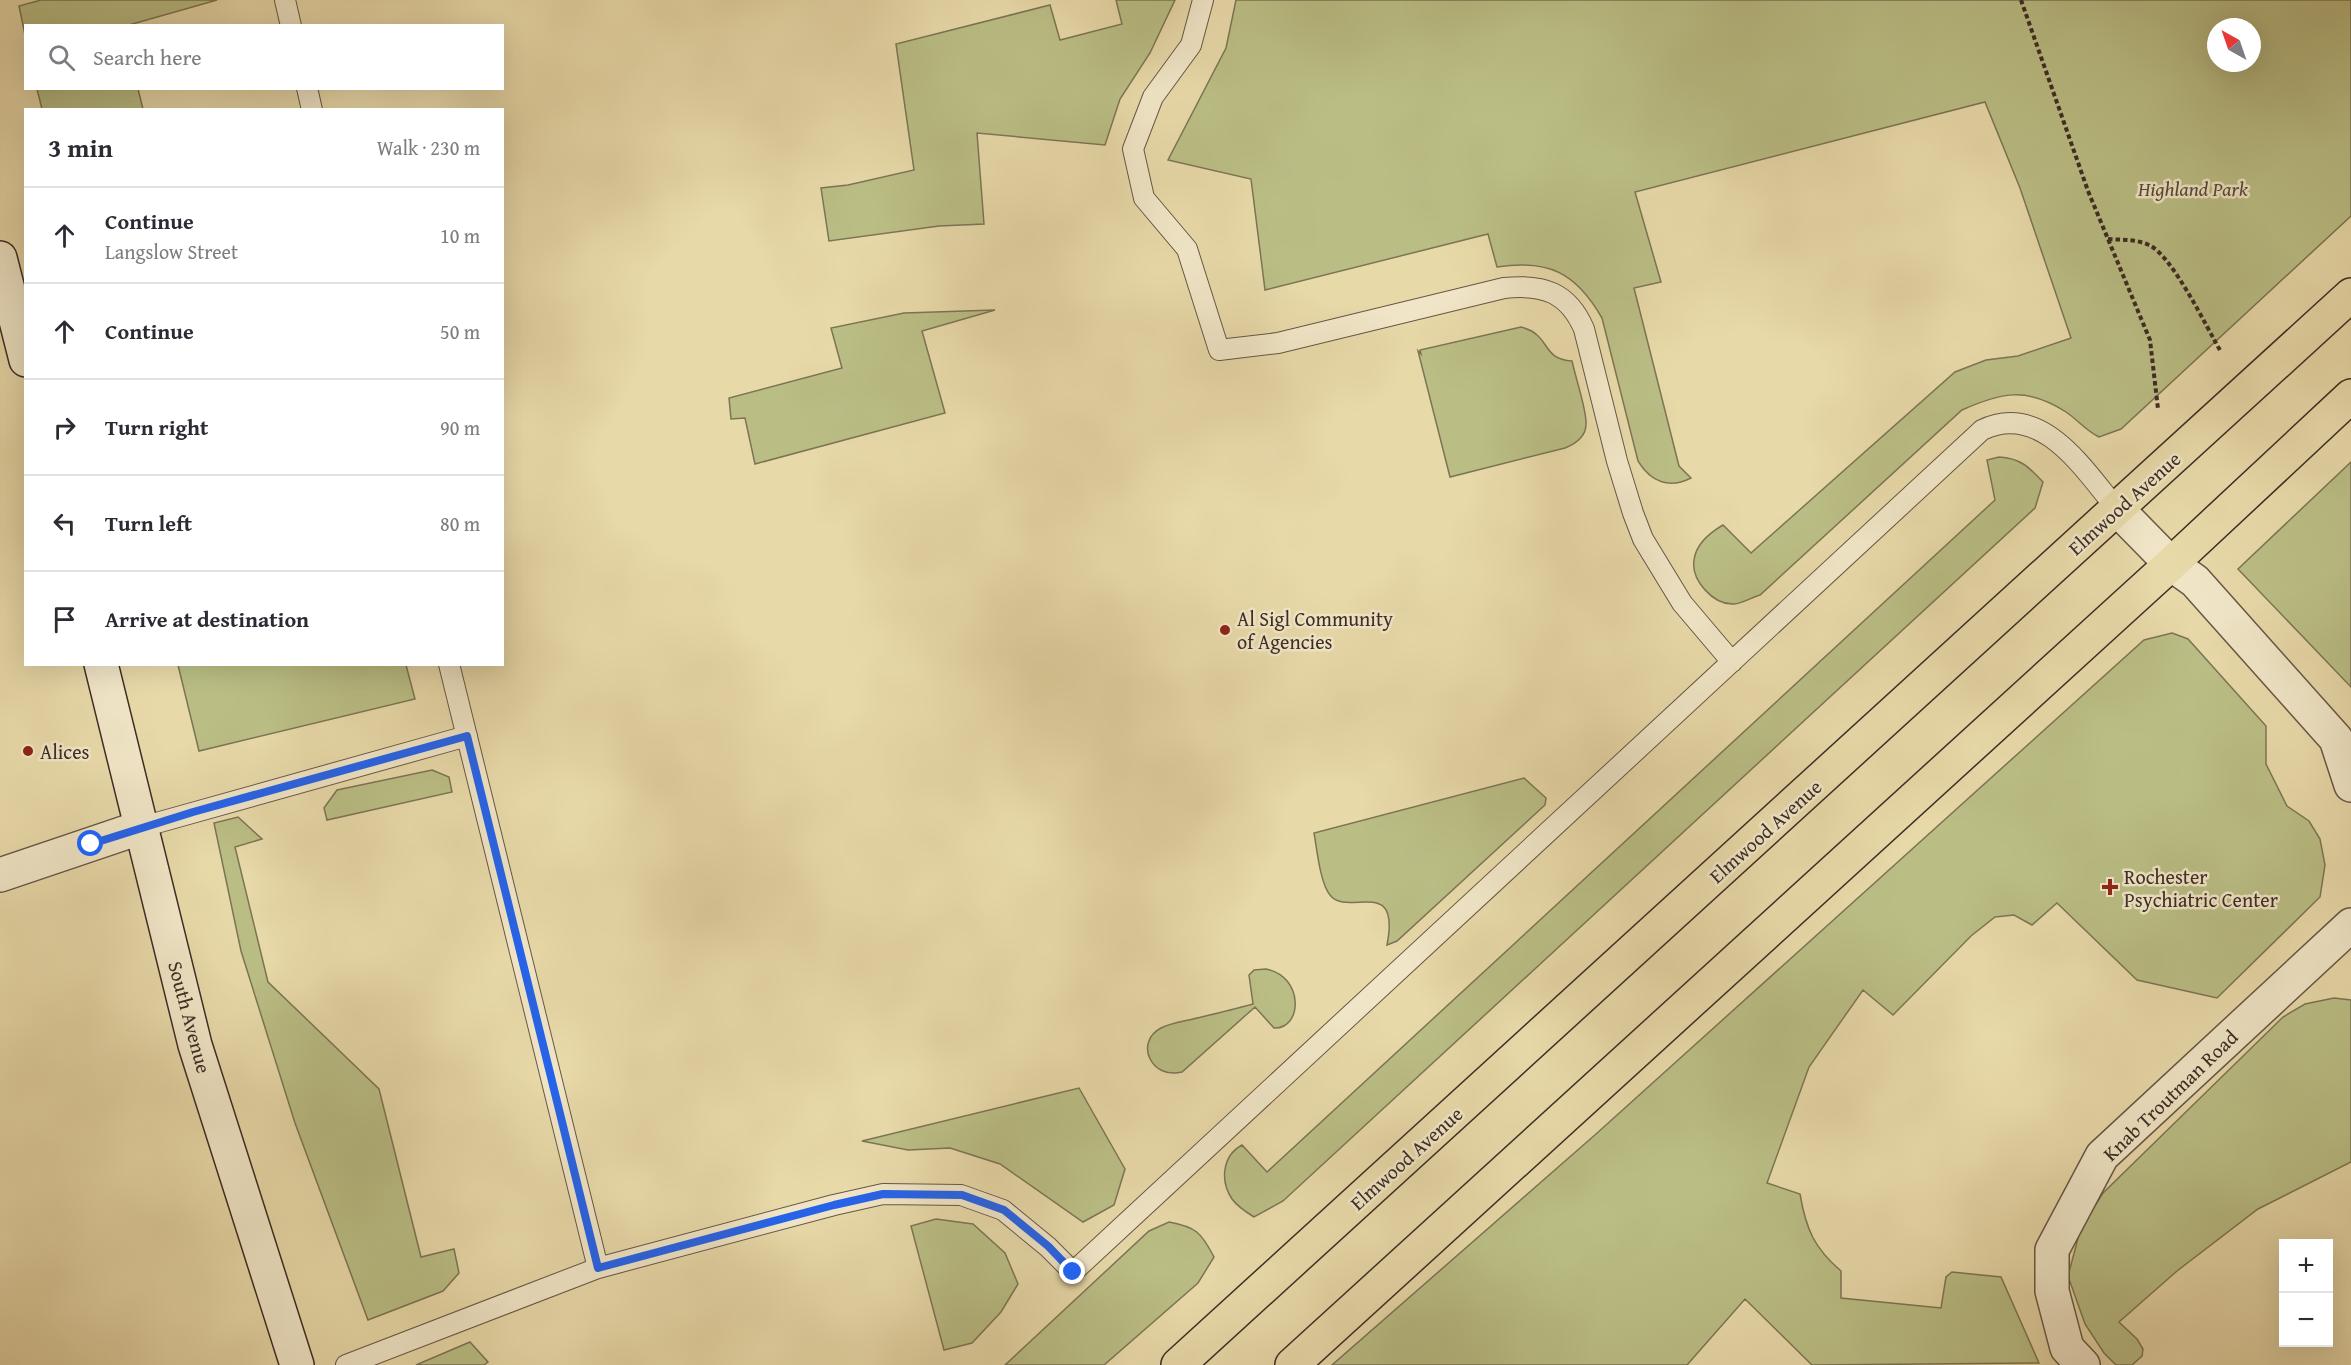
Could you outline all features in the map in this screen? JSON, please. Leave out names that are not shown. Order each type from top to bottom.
[{"type":"main road","name":"Elmwood Avenue","points":[[1178,1365],[2351,295]]},
{"type":"main road","points":[[1292,1365],[2171,564],[2351,396]]},
{"type":"street","points":[[0,259],[24,352]]},
{"type":"street","points":[[2117,509],[2171,564],[2195,581],[2336,739],[2351,785]]},
{"type":"street","name":"South Avenue","points":[[102,666],[195,1045],[297,1365]]},
{"type":"street","points":[[0,875],[142,827]]},
{"type":"street","name":"Knab Troutman Road","points":[[2083,1365],[2067,1348],[2052,1291],[2052,1250],[2102,1156],[2351,925]]},
{"type":"lane","points":[[285,0],[291,24]]},
{"type":"lane","points":[[1203,0],[1191,45],[1153,97],[1134,149],[1144,198],[1186,249],[1219,350],[1278,343],[1504,288],[1522,286],[1542,288],[1556,294],[1569,304],[1584,329],[1632,513],[1644,539],[1682,603],[1731,662]]},
{"type":"lane","points":[[307,90],[312,108]]},
{"type":"lane","points":[[346,1365],[598,1268],[883,1194],[962,1195],[1004,1210],[1048,1246],[1073,1272],[1970,439],[1992,425],[2014,421],[2030,425],[2044,432],[2070,454],[2117,509]]},
{"type":"lane","points":[[450,666],[598,1268]]},
{"type":"lane","points":[[142,827],[467,736]]},
{"type":"path","points":[[2021,0],[2088,191],[2150,340],[2158,409]]},
{"type":"path","points":[[2108,239],[2135,240],[2151,246],[2167,261],[2221,352]]},
{"type":"green space","points":[[41,0],[217,0],[133,24],[24,24],[24,30],[19,6]]},
{"type":"green space","points":[[1116,0],[1175,0],[1150,53],[1120,99],[1105,145],[977,133],[984,224],[939,226],[829,241],[821,188],[848,185],[914,170],[896,44],[1050,5],[1060,40],[1122,24]]},
{"type":"green space","name":"Highland Park","points":[[1236,0],[2351,0],[2351,216],[2121,429],[2099,437],[2052,404],[2027,396],[2002,396],[1962,410],[1760,595],[1737,604],[1726,603],[1711,596],[1696,575],[1695,554],[1705,539],[1714,531],[1723,525],[1751,553],[1955,372],[1986,360],[2018,356],[2071,338],[2020,188],[1985,102],[1635,192],[1661,282],[1634,288],[1679,466],[1691,478],[1675,483],[1655,479],[1638,461],[1602,318],[1582,290],[1571,280],[1546,268],[1532,265],[1497,267],[1488,234],[1265,290],[1251,179],[1168,160],[1226,48]]},
{"type":"green space","points":[[37,90],[138,90],[143,108],[42,108]]},
{"type":"green space","points":[[995,310],[922,331],[945,413],[755,464],[745,418],[731,419],[729,398],[842,368],[831,328],[904,313]]},
{"type":"green space","points":[[1521,327],[1538,335],[1555,356],[1572,361],[1585,411],[1586,429],[1576,442],[1565,448],[1450,477],[1418,351],[1421,354],[1420,350]]},
{"type":"green space","points":[[1999,457],[2013,459],[2024,464],[2043,482],[2035,508],[1283,1201],[1254,1217],[1236,1204],[1228,1192],[1225,1177],[1227,1162],[1235,1150],[1242,1145],[1267,1172],[1995,500],[1987,460]]},
{"type":"green space","points":[[2351,462],[2351,687],[2238,569]]},
{"type":"green space","points":[[2172,633],[2188,639],[2266,726],[2266,764],[2287,806],[2309,821],[2320,839],[2325,865],[2320,897],[2217,998],[2137,980],[2057,903],[2032,925],[2014,915],[1995,917],[1971,936],[1893,1015],[1863,990],[1809,1067],[1767,1183],[1800,1194],[1808,1228],[1824,1254],[1841,1271],[1841,1298],[1941,1308],[1946,1277],[1952,1272],[2001,1277],[2039,1363],[1812,1365],[1745,1299],[1687,1365],[1332,1365],[1596,1134],[2144,640]]},
{"type":"green space","points":[[178,666],[406,666],[415,699],[199,751]]},
{"type":"green space","points":[[432,770],[449,777],[452,792],[327,820],[324,808],[337,790]]},
{"type":"green space","points":[[1524,778],[1546,798],[1545,805],[1397,941],[1387,945],[1389,923],[1386,910],[1380,904],[1338,901],[1327,890],[1321,874],[1314,833]]},
{"type":"green space","points":[[238,817],[262,839],[235,847],[268,982],[379,1089],[421,1257],[454,1249],[459,1273],[443,1291],[368,1320],[295,1123],[241,951],[214,823]]},
{"type":"green space","points":[[1266,969],[1287,981],[1293,991],[1294,1012],[1284,1026],[1274,1028],[1255,1007],[1182,1072],[1171,1073],[1155,1065],[1148,1050],[1153,1034],[1171,1024],[1253,1004],[1249,975],[1254,970]]},
{"type":"green space","points":[[2334,998],[2351,1000],[2351,1162],[2258,1209],[2177,1271],[2119,1322],[2137,1339],[2143,1349],[2142,1356],[2132,1365],[2116,1365],[2104,1353],[2085,1324],[2068,1276],[2081,1227],[2103,1193],[2283,1017],[2305,1004]]},
{"type":"green space","points":[[1079,1088],[1125,1169],[1114,1205],[1083,1222],[1000,1164],[950,1148],[908,1150],[862,1141]]},
{"type":"green space","points":[[936,1219],[973,1224],[1005,1253],[1018,1284],[1001,1312],[972,1343],[944,1350],[911,1226]]},
{"type":"green space","points":[[1169,1222],[1186,1226],[1197,1232],[1214,1257],[1198,1283],[1104,1365],[1005,1365],[1149,1231]]},
{"type":"green space","points":[[470,1342],[488,1362],[484,1365],[416,1365]]},
{"type":"place","name":"Al Sigl Community of Agencies","points":[[1225,630]]},
{"type":"place","name":"Alices","points":[[28,751]]},
{"type":"place","name":"Rochester Psychiatric Center","points":[[2110,887]]},
{"type":"route","points":[[91,844],[193,812],[467,736],[598,1268],[883,1194],[962,1195],[1004,1210],[1048,1246],[1073,1272]]}]
